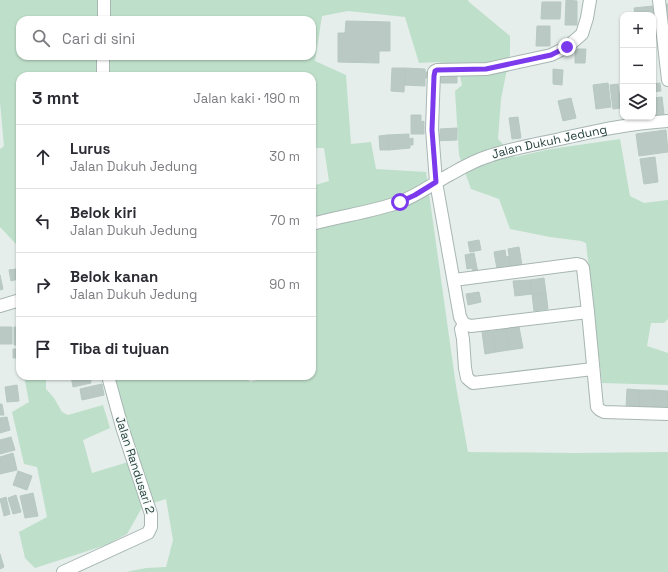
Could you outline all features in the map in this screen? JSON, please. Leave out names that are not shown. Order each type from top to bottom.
[{"type":"street","points":[[104,0],[104,16]]},
{"type":"street","points":[[588,312],[472,326],[464,324],[460,317],[436,182],[432,130],[435,71],[486,69],[551,55],[567,47],[582,34],[588,18],[590,0]]},
{"type":"street","points":[[659,0],[668,80]]},
{"type":"street","points":[[103,60],[103,72]]},
{"type":"street","name":"Jalan Dukuh Jedung","points":[[316,223],[374,210],[400,202],[471,163],[489,156],[519,148],[625,126],[668,121]]},
{"type":"street","points":[[454,280],[577,264],[581,265],[583,268],[588,312],[597,407],[604,412],[668,414]]},
{"type":"street","points":[[0,306],[16,301]]},
{"type":"street","points":[[464,324],[461,329],[465,368],[467,378],[473,383],[594,369]]},
{"type":"street","name":"Jalan Randusari 2","points":[[63,572],[148,533],[151,527],[151,514],[122,427],[109,380]]},
{"type":"green space","points":[[0,0],[468,0],[510,36],[510,54],[501,99],[498,139],[515,157],[551,149],[620,139],[630,196],[644,203],[668,200],[668,319],[664,323],[651,323],[647,346],[668,353],[668,385],[602,383],[586,243],[510,229],[499,199],[471,189],[459,155],[455,91],[462,85],[458,67],[438,62],[419,63],[405,17],[348,11],[322,16],[316,55],[316,16],[16,16],[16,60],[315,60],[346,75],[351,144],[371,142],[376,169],[426,172],[456,386],[468,452],[668,452],[668,572],[126,572],[146,568],[166,567],[173,540],[166,499],[143,506],[127,534],[106,545],[35,568],[25,558],[19,532],[47,517],[37,467],[24,464],[12,412],[29,402],[25,380],[46,380],[46,389],[54,398],[62,412],[68,415],[103,405],[110,428],[83,440],[92,473],[138,459],[115,380],[249,380],[250,382],[257,380],[316,380],[316,185],[329,181],[324,148],[316,148],[316,72],[16,72],[16,243],[0,227],[0,149],[4,146],[0,102]]},
{"type":"building","points":[[566,0],[577,1],[577,25],[565,25]]},
{"type":"building","points":[[542,2],[561,2],[560,19],[541,19]]},
{"type":"building","points":[[668,4],[668,16],[664,17],[662,5]]},
{"type":"building","points":[[653,6],[654,12],[635,12],[634,8]]},
{"type":"building","points":[[346,21],[390,22],[390,51],[379,51],[379,63],[338,62],[338,33],[345,33]]},
{"type":"building","points":[[537,26],[550,26],[550,46],[536,46]]},
{"type":"building","points":[[575,49],[586,49],[585,63],[575,63]]},
{"type":"building","points":[[392,68],[405,68],[404,92],[391,91]]},
{"type":"building","points":[[405,68],[425,69],[425,72],[429,72],[429,78],[425,78],[425,86],[404,85]]},
{"type":"building","points":[[553,69],[563,70],[562,85],[553,84]]},
{"type":"building","points":[[457,73],[457,83],[441,83],[440,74]]},
{"type":"building","points":[[608,83],[611,107],[596,109],[593,85]]},
{"type":"building","points":[[660,83],[661,91],[656,92],[656,84]]},
{"type":"building","points":[[618,84],[620,108],[613,109],[610,85]]},
{"type":"building","points":[[662,97],[664,114],[656,115],[656,98]]},
{"type":"building","points":[[571,98],[576,118],[563,121],[558,101]]},
{"type":"building","points":[[411,115],[421,115],[421,122],[424,121],[424,134],[411,134]]},
{"type":"building","points":[[518,117],[521,138],[512,139],[509,118]]},
{"type":"building","points":[[457,128],[457,140],[434,141],[434,134],[440,134],[440,129]]},
{"type":"building","points":[[666,130],[668,152],[639,156],[636,134]]},
{"type":"building","points":[[409,134],[409,139],[413,138],[413,145],[410,145],[410,148],[389,150],[387,135]]},
{"type":"building","points":[[387,135],[389,150],[380,150],[379,136]]},
{"type":"building","points":[[655,157],[658,182],[644,184],[640,159]]},
{"type":"building","points":[[479,240],[481,250],[470,252],[468,242]]},
{"type":"building","points":[[519,247],[522,265],[511,267],[508,249]]},
{"type":"building","points":[[505,250],[506,257],[509,256],[511,267],[497,269],[494,252]]},
{"type":"building","points":[[474,253],[478,273],[473,274],[472,268],[467,269],[465,255]]},
{"type":"building","points":[[16,269],[16,280],[11,281],[9,270]]},
{"type":"building","points":[[0,275],[3,289],[0,290]]},
{"type":"building","points":[[544,278],[546,293],[532,294],[530,280]]},
{"type":"building","points":[[530,280],[532,294],[515,296],[513,281]]},
{"type":"building","points":[[479,292],[481,302],[468,305],[466,294]]},
{"type":"building","points":[[546,293],[548,309],[534,311],[532,294]]},
{"type":"building","points":[[0,327],[12,327],[12,344],[0,344]]},
{"type":"building","points":[[14,327],[16,327],[16,345],[14,345]]},
{"type":"building","points":[[519,327],[523,348],[509,350],[506,329]]},
{"type":"building","points":[[506,329],[509,350],[496,352],[493,331]]},
{"type":"building","points":[[493,331],[496,352],[485,354],[482,332]]},
{"type":"building","points":[[13,349],[16,349],[16,358],[13,358]]},
{"type":"building","points":[[72,380],[91,380],[91,383],[73,387]]},
{"type":"building","points":[[102,384],[104,395],[82,400],[80,389]]},
{"type":"building","points":[[17,385],[19,401],[7,402],[5,387]]},
{"type":"building","points":[[627,389],[640,390],[639,409],[626,408]]},
{"type":"building","points":[[640,390],[654,390],[654,409],[639,409]]},
{"type":"building","points":[[654,390],[667,391],[667,409],[654,409]]},
{"type":"building","points":[[668,391],[668,409],[667,409]]},
{"type":"building","points":[[0,404],[2,404],[4,415],[0,415]]},
{"type":"building","points":[[7,417],[10,430],[0,433],[0,418]]},
{"type":"building","points":[[11,437],[15,450],[0,454],[0,440]]},
{"type":"building","points":[[13,453],[17,470],[0,474],[0,457]]},
{"type":"building","points":[[18,471],[32,476],[27,490],[13,485]]},
{"type":"building","points":[[33,493],[38,516],[25,518],[20,496]]},
{"type":"building","points":[[16,495],[21,512],[13,514],[8,498]]},
{"type":"building","points":[[6,497],[10,514],[4,516],[0,499]]},
{"type":"building","points":[[0,554],[4,567],[0,569]]},
{"type":"route","points":[[400,202],[436,182],[432,130],[435,71],[486,69],[551,55],[567,47]]}]
